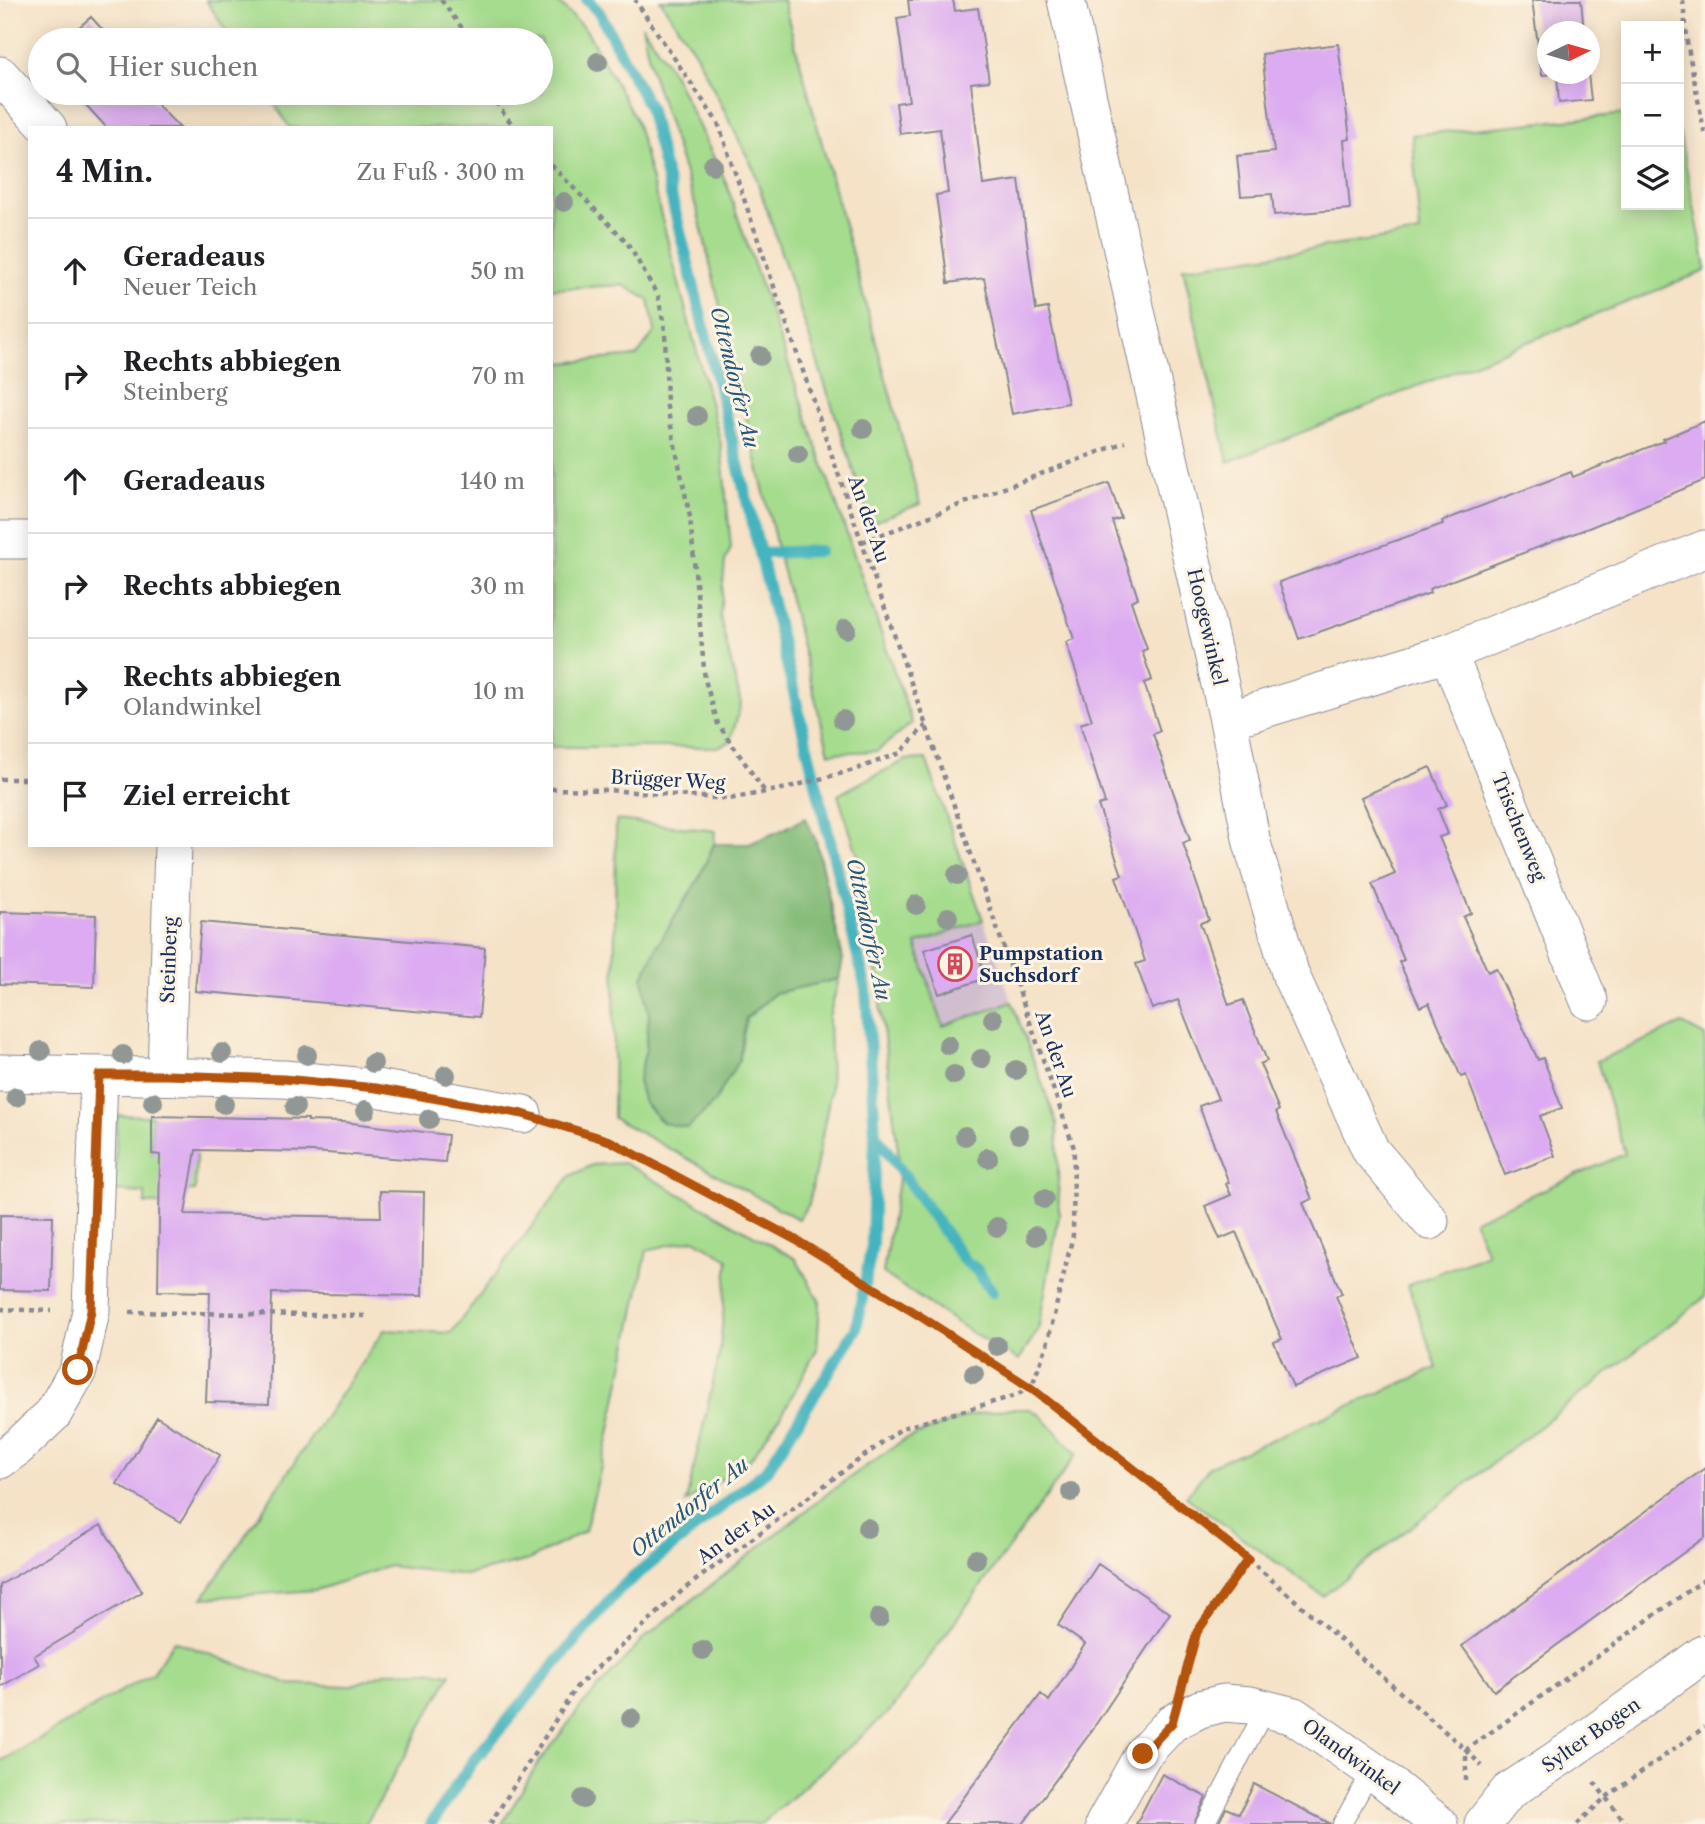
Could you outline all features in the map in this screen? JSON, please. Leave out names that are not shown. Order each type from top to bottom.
[{"type":"street","name":"Hoogewinkel","points":[[1066,0],[1228,720],[1252,843],[1291,976],[1371,1151],[1430,1221]]},
{"type":"street","points":[[0,75],[46,126]]},
{"type":"street","points":[[0,540],[28,540]]},
{"type":"street","points":[[1228,720],[1448,653],[1705,549]]},
{"type":"street","name":"Trischenweg","points":[[1448,653],[1589,1001]]},
{"type":"street","name":"Steinberg","points":[[166,1075],[173,847]]},
{"type":"street","points":[[0,1073],[284,1079],[376,1088],[523,1114]]},
{"type":"street","points":[[0,1460],[18,1447],[52,1413],[78,1370],[91,1311],[99,1075]]},
{"type":"street","name":"Sylter Bogen","points":[[1483,1824],[1508,1792],[1572,1750],[1705,1653]]},
{"type":"street","name":"Olandwinkel","points":[[1104,1824],[1143,1754],[1172,1723],[1200,1709],[1224,1703],[1250,1705],[1294,1716],[1372,1770],[1439,1824]]},
{"type":"lane","points":[[1205,1824],[1266,1709]]},
{"type":"lane","points":[[1342,1824],[1372,1770]]},
{"type":"path","points":[[441,0],[462,28]]},
{"type":"path","name":"An der Au","points":[[490,1824],[577,1686],[684,1589],[902,1428],[1011,1397],[1031,1388],[1047,1345],[1073,1235],[1074,1148],[718,123],[635,0]]},
{"type":"path","points":[[1682,0],[1686,37],[1705,136]]},
{"type":"path","points":[[499,105],[514,126]]},
{"type":"path","points":[[553,167],[627,242],[658,296],[665,330],[667,407],[690,517],[705,680],[718,724],[765,792]]},
{"type":"path","points":[[862,542],[1161,429]]},
{"type":"path","name":"Brügger Weg","points":[[553,789],[729,799],[782,789],[854,770],[900,753],[926,725]]},
{"type":"path","points":[[0,779],[28,779]]},
{"type":"path","points":[[523,1114],[610,1141],[796,1240],[1031,1388],[1248,1559],[1466,1750],[1508,1792]]},
{"type":"path","points":[[0,1309],[369,1316]]},
{"type":"path","points":[[1172,1723],[1197,1632],[1248,1559]]},
{"type":"path","points":[[1466,1750],[1705,1579]]},
{"type":"path","points":[[1577,1824],[1605,1798],[1705,1727]]},
{"type":"path","points":[[1466,1750],[1466,1787]]},
{"type":"path","points":[[1572,1750],[1626,1824]]},
{"type":"shaded area","points":[[983,920],[1012,1002],[943,1027],[916,944]]},
{"type":"green space","points":[[206,0],[556,0],[587,31],[636,120],[721,444],[731,548],[725,561],[720,617],[741,704],[730,742],[717,747],[553,747],[553,364],[637,356],[655,331],[649,300],[623,285],[553,289],[553,126],[289,126],[275,105],[553,105],[553,28],[224,28]]},
{"type":"green space","points":[[660,0],[783,0],[920,504],[871,523],[753,168],[696,54]]},
{"type":"green space","points":[[642,25],[673,73],[726,183],[912,723],[877,751],[829,753],[778,552],[698,213],[651,70]]},
{"type":"green space","points":[[1621,114],[1621,210],[1684,210],[1684,156],[1705,271],[1228,462],[1183,268],[1420,233],[1412,135]]},
{"type":"green space","points":[[926,759],[983,920],[916,944],[943,1026],[1012,1002],[1057,1124],[1059,1216],[1038,1330],[1019,1360],[969,1331],[883,1273],[900,1167],[872,938],[857,853],[838,795],[906,760]]},
{"type":"green space","points":[[805,818],[816,841],[843,959],[839,979],[775,993],[746,1018],[739,1060],[714,1103],[688,1128],[663,1123],[644,1103],[638,1081],[646,1049],[649,1015],[643,978],[657,946],[698,880],[714,844],[749,844]]},
{"type":"green space","points":[[616,820],[715,831],[714,844],[698,880],[674,917],[643,978],[649,1015],[646,1049],[638,1081],[644,1103],[663,1123],[739,1060],[746,1019],[775,993],[839,979],[829,1017],[831,1089],[809,1204],[798,1219],[613,1118]]},
{"type":"green space","points":[[1682,1024],[1705,1036],[1705,1297],[1323,1596],[1186,1497],[1210,1466],[1437,1368],[1408,1285],[1487,1254],[1474,1220],[1625,1154],[1597,1061]]},
{"type":"green space","points":[[117,1115],[152,1116],[152,1154],[196,1155],[195,1191],[168,1191],[167,1204],[145,1204],[145,1193],[114,1191]]},
{"type":"green space","points":[[624,1163],[796,1259],[820,1302],[817,1349],[784,1411],[748,1462],[686,1502],[720,1351],[728,1259],[694,1239],[647,1250],[608,1439],[585,1531],[529,1560],[466,1575],[389,1566],[316,1590],[203,1598],[384,1330],[451,1333],[570,1176],[592,1165]]},
{"type":"green space","points":[[1006,1409],[1030,1409],[1040,1415],[1077,1454],[890,1711],[761,1824],[502,1824],[537,1765],[581,1707],[643,1639],[832,1490],[905,1439],[968,1416]]},
{"type":"green space","points":[[174,1641],[290,1684],[350,1686],[388,1672],[424,1671],[451,1674],[366,1824],[0,1824],[0,1762],[152,1673]]},
{"type":"building","points":[[908,0],[953,0],[955,11],[978,8],[989,81],[971,83],[983,185],[1019,180],[1036,310],[1048,308],[1068,403],[1012,414],[984,278],[948,283],[936,195],[948,193],[940,129],[900,134],[896,103],[909,101],[897,18],[910,16]]},
{"type":"building","points":[[1532,0],[1581,0],[1583,21],[1537,21],[1537,38]]},
{"type":"building","points":[[91,17],[101,28],[78,28]]},
{"type":"building","points":[[1338,44],[1350,139],[1344,140],[1350,209],[1274,215],[1272,194],[1241,196],[1237,156],[1274,152],[1262,54]]},
{"type":"building","points":[[1558,84],[1589,84],[1591,100],[1559,103]]},
{"type":"building","points":[[86,105],[158,105],[178,126],[105,126]]},
{"type":"building","points":[[1705,421],[1705,480],[1429,589],[1430,593],[1299,639],[1279,582],[1443,524],[1442,521],[1571,472],[1573,477],[1664,441],[1663,439]]},
{"type":"building","points":[[1109,483],[1121,518],[1112,521],[1138,598],[1131,601],[1147,649],[1142,651],[1152,680],[1144,683],[1160,731],[1153,734],[1190,840],[1183,843],[1209,920],[1200,923],[1229,1005],[1243,1000],[1267,1061],[1260,1064],[1279,1110],[1276,1112],[1312,1199],[1303,1203],[1342,1294],[1336,1296],[1362,1358],[1293,1387],[1274,1342],[1282,1339],[1236,1232],[1220,1239],[1205,1206],[1231,1195],[1226,1184],[1229,1183],[1199,1106],[1218,1099],[1178,1000],[1152,1009],[1136,964],[1145,961],[1116,877],[1122,875],[1098,805],[1105,803],[1080,724],[1092,720],[1066,642],[1074,639],[1031,510]]},
{"type":"building","points":[[1430,767],[1447,805],[1438,809],[1448,834],[1439,837],[1471,913],[1463,917],[1488,972],[1496,968],[1538,1060],[1543,1058],[1562,1108],[1540,1116],[1555,1156],[1505,1175],[1466,1075],[1461,1077],[1429,1003],[1420,1007],[1399,962],[1404,960],[1372,884],[1395,874],[1361,797]]},
{"type":"building","points":[[0,912],[96,915],[94,987],[0,984]]},
{"type":"building","points":[[201,922],[485,948],[479,1017],[195,991]]},
{"type":"building","name":"Pumpstation Suchsdorf","points":[[972,935],[986,978],[939,994],[924,950]]},
{"type":"building","points":[[152,1116],[308,1119],[448,1135],[445,1162],[313,1152],[196,1150],[185,1214],[381,1217],[380,1191],[424,1192],[422,1296],[272,1293],[269,1404],[206,1402],[210,1292],[158,1291],[160,1155],[152,1154]]},
{"type":"building","points":[[0,1215],[53,1216],[51,1291],[0,1290]]},
{"type":"building","points":[[157,1417],[220,1455],[181,1522],[117,1484]]},
{"type":"building","points":[[1705,1468],[1705,1537],[1494,1691],[1462,1646]]},
{"type":"building","points":[[101,1525],[142,1592],[34,1656],[39,1664],[0,1687],[0,1585]]},
{"type":"building","points":[[1098,1564],[1170,1613],[1088,1736],[1023,1824],[944,1824],[1041,1694],[1049,1701],[1085,1644],[1058,1625]]},
{"type":"building","points":[[1162,1774],[1206,1797],[1194,1824],[1136,1824]]},
{"type":"building","points":[[1254,1784],[1331,1824],[1218,1824],[1226,1808],[1239,1814]]},
{"type":"waterway","name":"Ottendorfer Au","points":[[431,1824],[473,1761],[619,1589],[767,1470],[856,1329],[872,1245],[875,1134],[866,989],[649,107],[599,12],[587,0]]},
{"type":"waterway","points":[[760,553],[819,551]]},
{"type":"waterway","points":[[875,1134],[964,1260],[977,1270],[992,1292]]},
{"type":"place","name":"Pumpstation Suchsdorf","points":[[955,964]]},
{"type":"route","points":[[78,1370],[91,1311],[99,1075],[284,1079],[376,1088],[523,1114],[610,1141],[796,1240],[1031,1388],[1248,1559],[1197,1632],[1172,1723],[1143,1754]]}]
